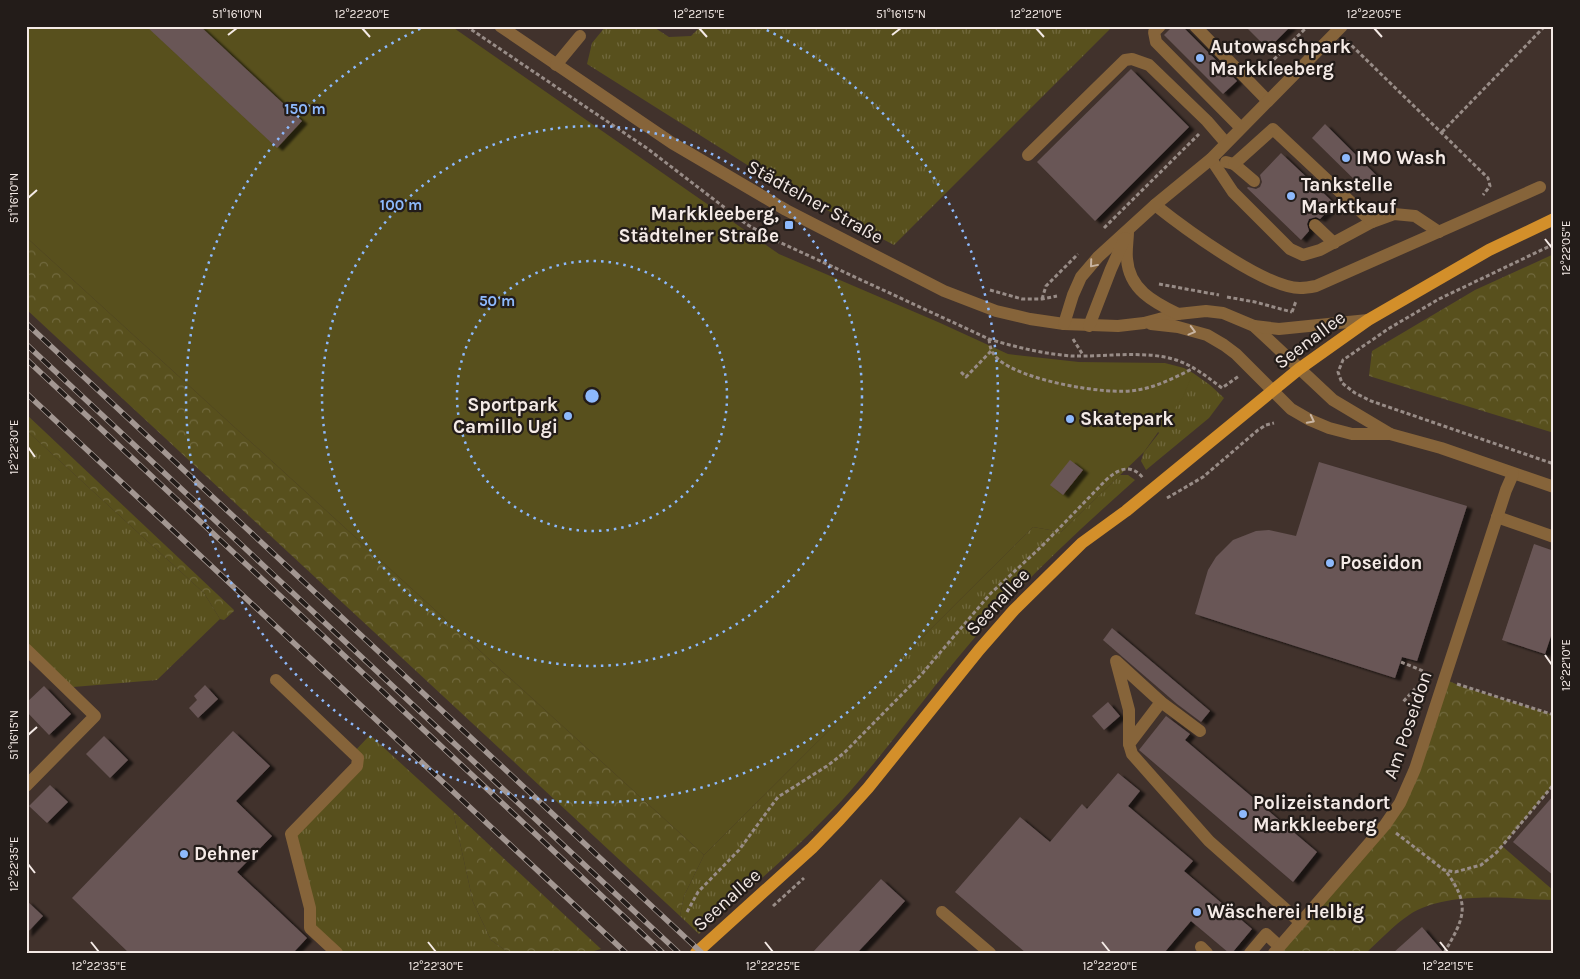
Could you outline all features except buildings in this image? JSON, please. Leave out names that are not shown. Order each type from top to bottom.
[{"type":"main road","name":"Seenallee","points":[[696,953],[806,854],[840,819],[868,788],[979,650],[1014,610],[1082,543],[1126,511],[1300,369],[1368,320],[1489,250],[1554,219]]},
{"type":"street","name":"Städtelner Straße","points":[[500,26],[680,148],[786,210],[944,292],[996,311],[1030,319],[1089,326],[1144,323],[1178,327],[1207,335],[1236,354],[1291,409],[1310,420],[1329,428],[1352,434],[1390,434],[1441,448],[1554,487]]},
{"type":"street","points":[[1160,26],[1154,32],[1156,42],[1241,128]]},
{"type":"street","points":[[1194,26],[1268,101]]},
{"type":"street","points":[[1064,324],[1073,295],[1081,278],[1098,257],[1155,205],[1211,159],[1337,28]]},
{"type":"street","points":[[556,65],[580,36]]},
{"type":"street","points":[[1028,155],[1125,60],[1132,59],[1149,66],[1210,124],[1226,143]]},
{"type":"street","points":[[1234,164],[1273,129],[1372,222]]},
{"type":"street","points":[[1211,159],[1234,164],[1254,181]]},
{"type":"street","points":[[1211,159],[1233,192],[1290,249],[1303,255],[1320,250],[1372,222],[1394,214],[1415,216],[1439,232]]},
{"type":"street","points":[[1155,205],[1180,225],[1263,278],[1300,288],[1316,286],[1540,187]]},
{"type":"street","points":[[1315,225],[1334,243]]},
{"type":"street","points":[[1128,231],[1127,258],[1130,274],[1137,287],[1148,298],[1178,314]]},
{"type":"street","points":[[1089,326],[1111,268],[1128,231]]},
{"type":"street","name":"Städtelner Straße","points":[[1144,323],[1178,314],[1206,311],[1223,313],[1254,326],[1333,400],[1390,434]]},
{"type":"street","name":"Seenallee","points":[[1254,326],[1279,329],[1368,320]]},
{"type":"street","name":"Am Poseidon","points":[[1277,950],[1385,825],[1400,804],[1416,769],[1444,679],[1513,474]]},
{"type":"street","points":[[1498,517],[1554,538]]},
{"type":"street","points":[[26,649],[94,716],[26,786]]},
{"type":"street","points":[[1200,732],[1161,702],[1116,661],[1129,710],[1129,744],[1132,754],[1209,841],[1300,922]]},
{"type":"street","points":[[276,680],[358,758],[357,766],[291,834],[310,908],[310,928],[336,952]]},
{"type":"street","points":[[1129,744],[1161,702]]},
{"type":"street","points":[[942,912],[990,953]]},
{"type":"street","points":[[1250,953],[1266,934],[1277,950]]},
{"type":"path","points":[[1250,83],[1308,26]]},
{"type":"path","points":[[1442,132],[1545,26]]},
{"type":"path","points":[[1337,28],[1488,178],[1490,186],[1479,198]]},
{"type":"path","points":[[1103,229],[1210,124]]},
{"type":"path","points":[[1554,244],[1439,299],[1396,324],[1343,360],[1338,372],[1342,383],[1355,393],[1371,401],[1554,464]]},
{"type":"path","points":[[1042,299],[1046,286],[1082,250]]},
{"type":"path","points":[[1137,287],[1146,284],[1156,284],[1255,302],[1292,312],[1297,317],[1299,326]]},
{"type":"path","points":[[1292,312],[1300,288]]},
{"type":"path","points":[[988,290],[1022,299],[1042,299],[1073,295]]},
{"type":"path","points":[[989,338],[991,351],[996,358],[1008,367],[1033,377],[1084,387],[1115,391],[1136,390],[1157,384],[1194,367]]},
{"type":"path","points":[[961,372],[966,377],[991,351]]},
{"type":"path","points":[[1083,356],[1149,356],[1174,359],[1194,367],[1222,388],[1230,383]]},
{"type":"path","points":[[1163,501],[1203,477],[1258,430],[1274,422]]},
{"type":"path","points":[[687,912],[698,892],[739,850],[778,797],[844,753],[921,675],[992,593],[1041,547],[1106,480],[1117,470],[1130,469],[1141,475],[1152,489]]},
{"type":"path","points":[[1400,662],[1423,671],[1425,675],[1423,680],[1402,704]]},
{"type":"path","points":[[1444,679],[1554,714]]},
{"type":"path","points":[[1444,870],[1455,872],[1481,865],[1497,852],[1554,784]]},
{"type":"path","points":[[1385,825],[1444,870],[1457,886],[1462,901],[1460,926],[1444,953]]},
{"type":"path","points":[[771,908],[806,876]]},
{"type":"green space","name":"Sportpark Camillo Ugi","points":[[26,26],[451,26],[779,254],[1008,354],[1079,362],[1165,363],[1184,368],[1193,373],[1183,397],[1144,452],[1061,532],[1033,527],[704,855],[26,237]]},
{"type":"green space","points":[[606,26],[652,26],[669,37],[691,36],[701,26],[1113,26],[894,245],[779,185],[587,64],[592,43]]},
{"type":"green space","points":[[26,237],[704,855],[684,896],[680,916],[26,309]]},
{"type":"green space","points":[[1554,254],[1554,433],[1369,376],[1372,351],[1475,290]]},
{"type":"green space","points":[[1193,373],[1224,398],[1209,418],[1146,470],[1141,461],[1144,452],[1159,433],[1128,401]]},
{"type":"green space","points":[[26,414],[234,611],[224,620],[220,619],[204,593],[26,430]]},
{"type":"green space","points":[[26,430],[204,593],[220,619],[157,680],[73,687],[26,643]]},
{"type":"green space","points":[[1120,475],[1128,475],[1135,480],[1050,558],[990,620],[865,774],[812,832],[699,934],[680,916],[684,896],[704,855],[1033,527],[1061,532]]},
{"type":"green space","points":[[1444,679],[1463,687],[1554,715],[1554,784],[1502,846],[1554,891],[1554,900],[1480,898],[1442,902],[1425,907],[1409,915],[1392,928],[1366,953],[1274,953],[1400,803]]},
{"type":"green space","points":[[370,735],[453,811],[473,902],[491,940],[509,953],[337,953],[310,928],[291,834],[357,766],[353,753]]},
{"type":"green space","points":[[453,811],[601,949],[587,953],[509,953],[491,940],[473,902]]},
{"type":"railway","points":[[26,323],[702,953]]},
{"type":"railway","points":[[26,344],[679,953]]},
{"type":"railway","points":[[26,359],[663,953]]},
{"type":"railway","points":[[26,393],[626,953]]},
{"type":"place","name":"Autowaschpark Markkleeberg","points":[[1200,58]]},
{"type":"place","name":"IMO Wash","points":[[1346,158]]},
{"type":"place","name":"Tankstelle Marktkauf","points":[[1291,196]]},
{"type":"place","name":"Markkleeberg, Städtelner Straße","points":[[789,225]]},
{"type":"place","name":"Sportpark Camillo Ugi","points":[[568,416]]},
{"type":"place","name":"Skatepark","points":[[1070,419]]},
{"type":"place","name":"Poseidon","points":[[1330,563]]},
{"type":"place","name":"Polizeistandort Markkleeberg","points":[[1243,814]]},
{"type":"place","name":"Dehner","points":[[184,854]]},
{"type":"place","name":"Wäscherei Helbig","points":[[1197,912]]}]
